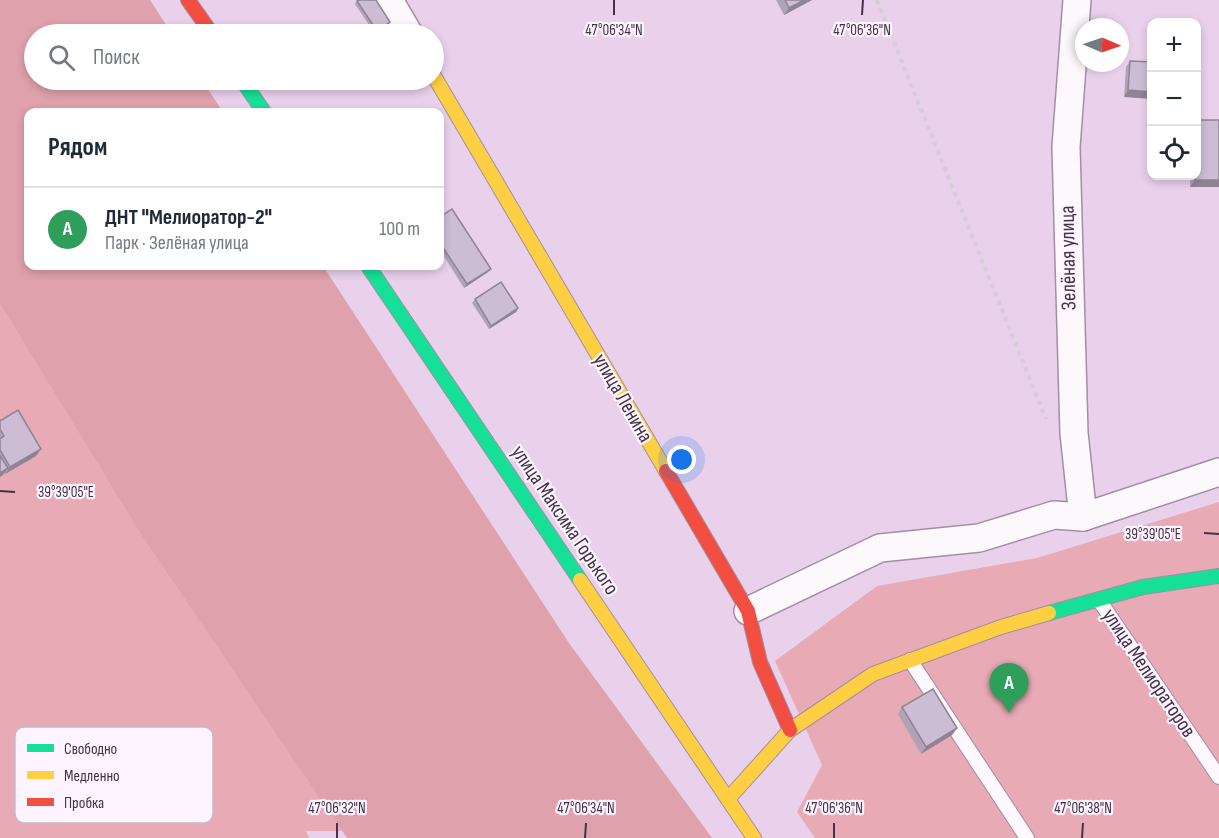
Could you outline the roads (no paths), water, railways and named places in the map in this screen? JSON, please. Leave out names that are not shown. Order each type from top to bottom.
[{"type":"street","points":[[188,0],[205,24]]},
{"type":"street","points":[[389,0],[403,24]]},
{"type":"street","name":"Зелёная улица","points":[[1077,0],[1066,147],[1074,432],[1083,517]]},
{"type":"street","points":[[249,90],[261,108]]},
{"type":"street","name":"улица Ленина","points":[[442,90],[748,611],[760,662],[790,730]]},
{"type":"street","name":"улица Максима Горького","points":[[371,270],[754,838]]},
{"type":"street","points":[[748,611],[880,548],[979,538],[1054,515],[1083,517],[1219,471]]},
{"type":"street","points":[[728,799],[790,730],[873,674],[1001,627],[1143,587],[1219,576]]},
{"type":"lane","name":"улица Мелиораторов","points":[[1099,600],[1219,777]]},
{"type":"lane","points":[[910,660],[1027,838]]},
{"type":"place","name":"ДНТ \"Мелиоратор-2\"","points":[[1009,713]]}]
